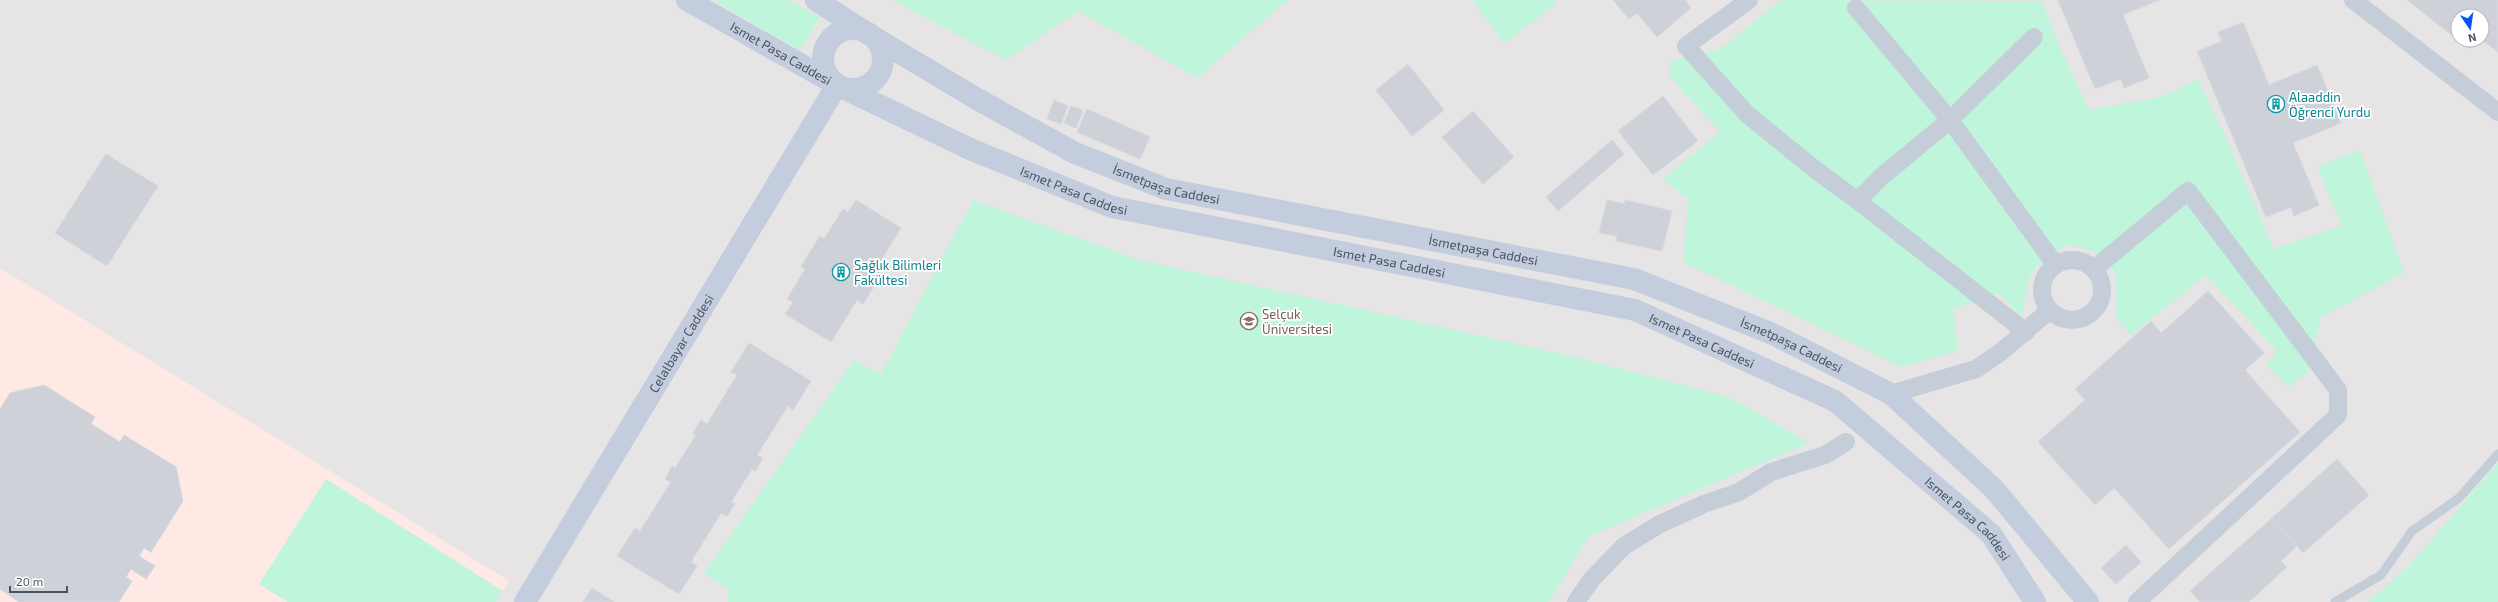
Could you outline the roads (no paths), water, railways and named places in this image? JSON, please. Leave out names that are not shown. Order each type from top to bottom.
[{"type":"main road","name":"Ismet Pasa Caddesi","points":[[687,0],[837,85],[970,149],[1112,207],[1635,310],[1835,401],[1991,534],[2035,602]]},
{"type":"main road","name":"İsmetpaşa Caddesi","points":[[816,0],[865,32],[977,99],[1075,153],[1166,189],[1634,279],[1773,334],[1891,394],[1994,490],[2088,602]]},
{"type":"main road","points":[[846,30],[865,32],[879,45],[883,64],[880,73],[866,87],[851,89],[837,85],[825,70],[823,60],[829,41],[846,30]]},
{"type":"main road","name":"Celalbayar Caddesi","points":[[525,602],[837,85]]},
{"type":"street","points":[[1750,0],[1686,46],[1748,115],[1816,171],[1858,201],[2026,332]]},
{"type":"street","points":[[2353,0],[2498,112]]},
{"type":"street","points":[[1856,8],[1950,120],[2055,264]]},
{"type":"street","points":[[1858,201],[1881,177],[1950,120],[2034,37]]},
{"type":"street","points":[[2094,269],[2188,190],[2338,390],[2338,415],[2137,602]]},
{"type":"street","points":[[2067,260],[2078,260],[2094,269],[2102,286],[2101,296],[2091,313],[2078,319],[2070,320],[2059,317],[2050,310],[2043,298],[2042,288],[2044,278],[2055,264],[2067,260]]},
{"type":"street","points":[[1891,394],[1976,369],[2026,332],[2050,310]]},
{"type":"street","points":[[1576,602],[1592,579],[1624,546],[1660,524],[1704,504],[1739,492],[1770,472],[1825,455],[1846,442]]},
{"type":"lane","points":[[2336,602],[2381,574],[2412,532],[2458,498],[2498,454]]},
{"type":"place","name":"Alaaddin Öğrenci Yurdu","points":[[2276,104]]},
{"type":"place","name":"Sağlık Bilimleri Fakültesi","points":[[841,272]]},
{"type":"place","name":"Selçuk Üniversitesi","points":[[1249,321]]}]
